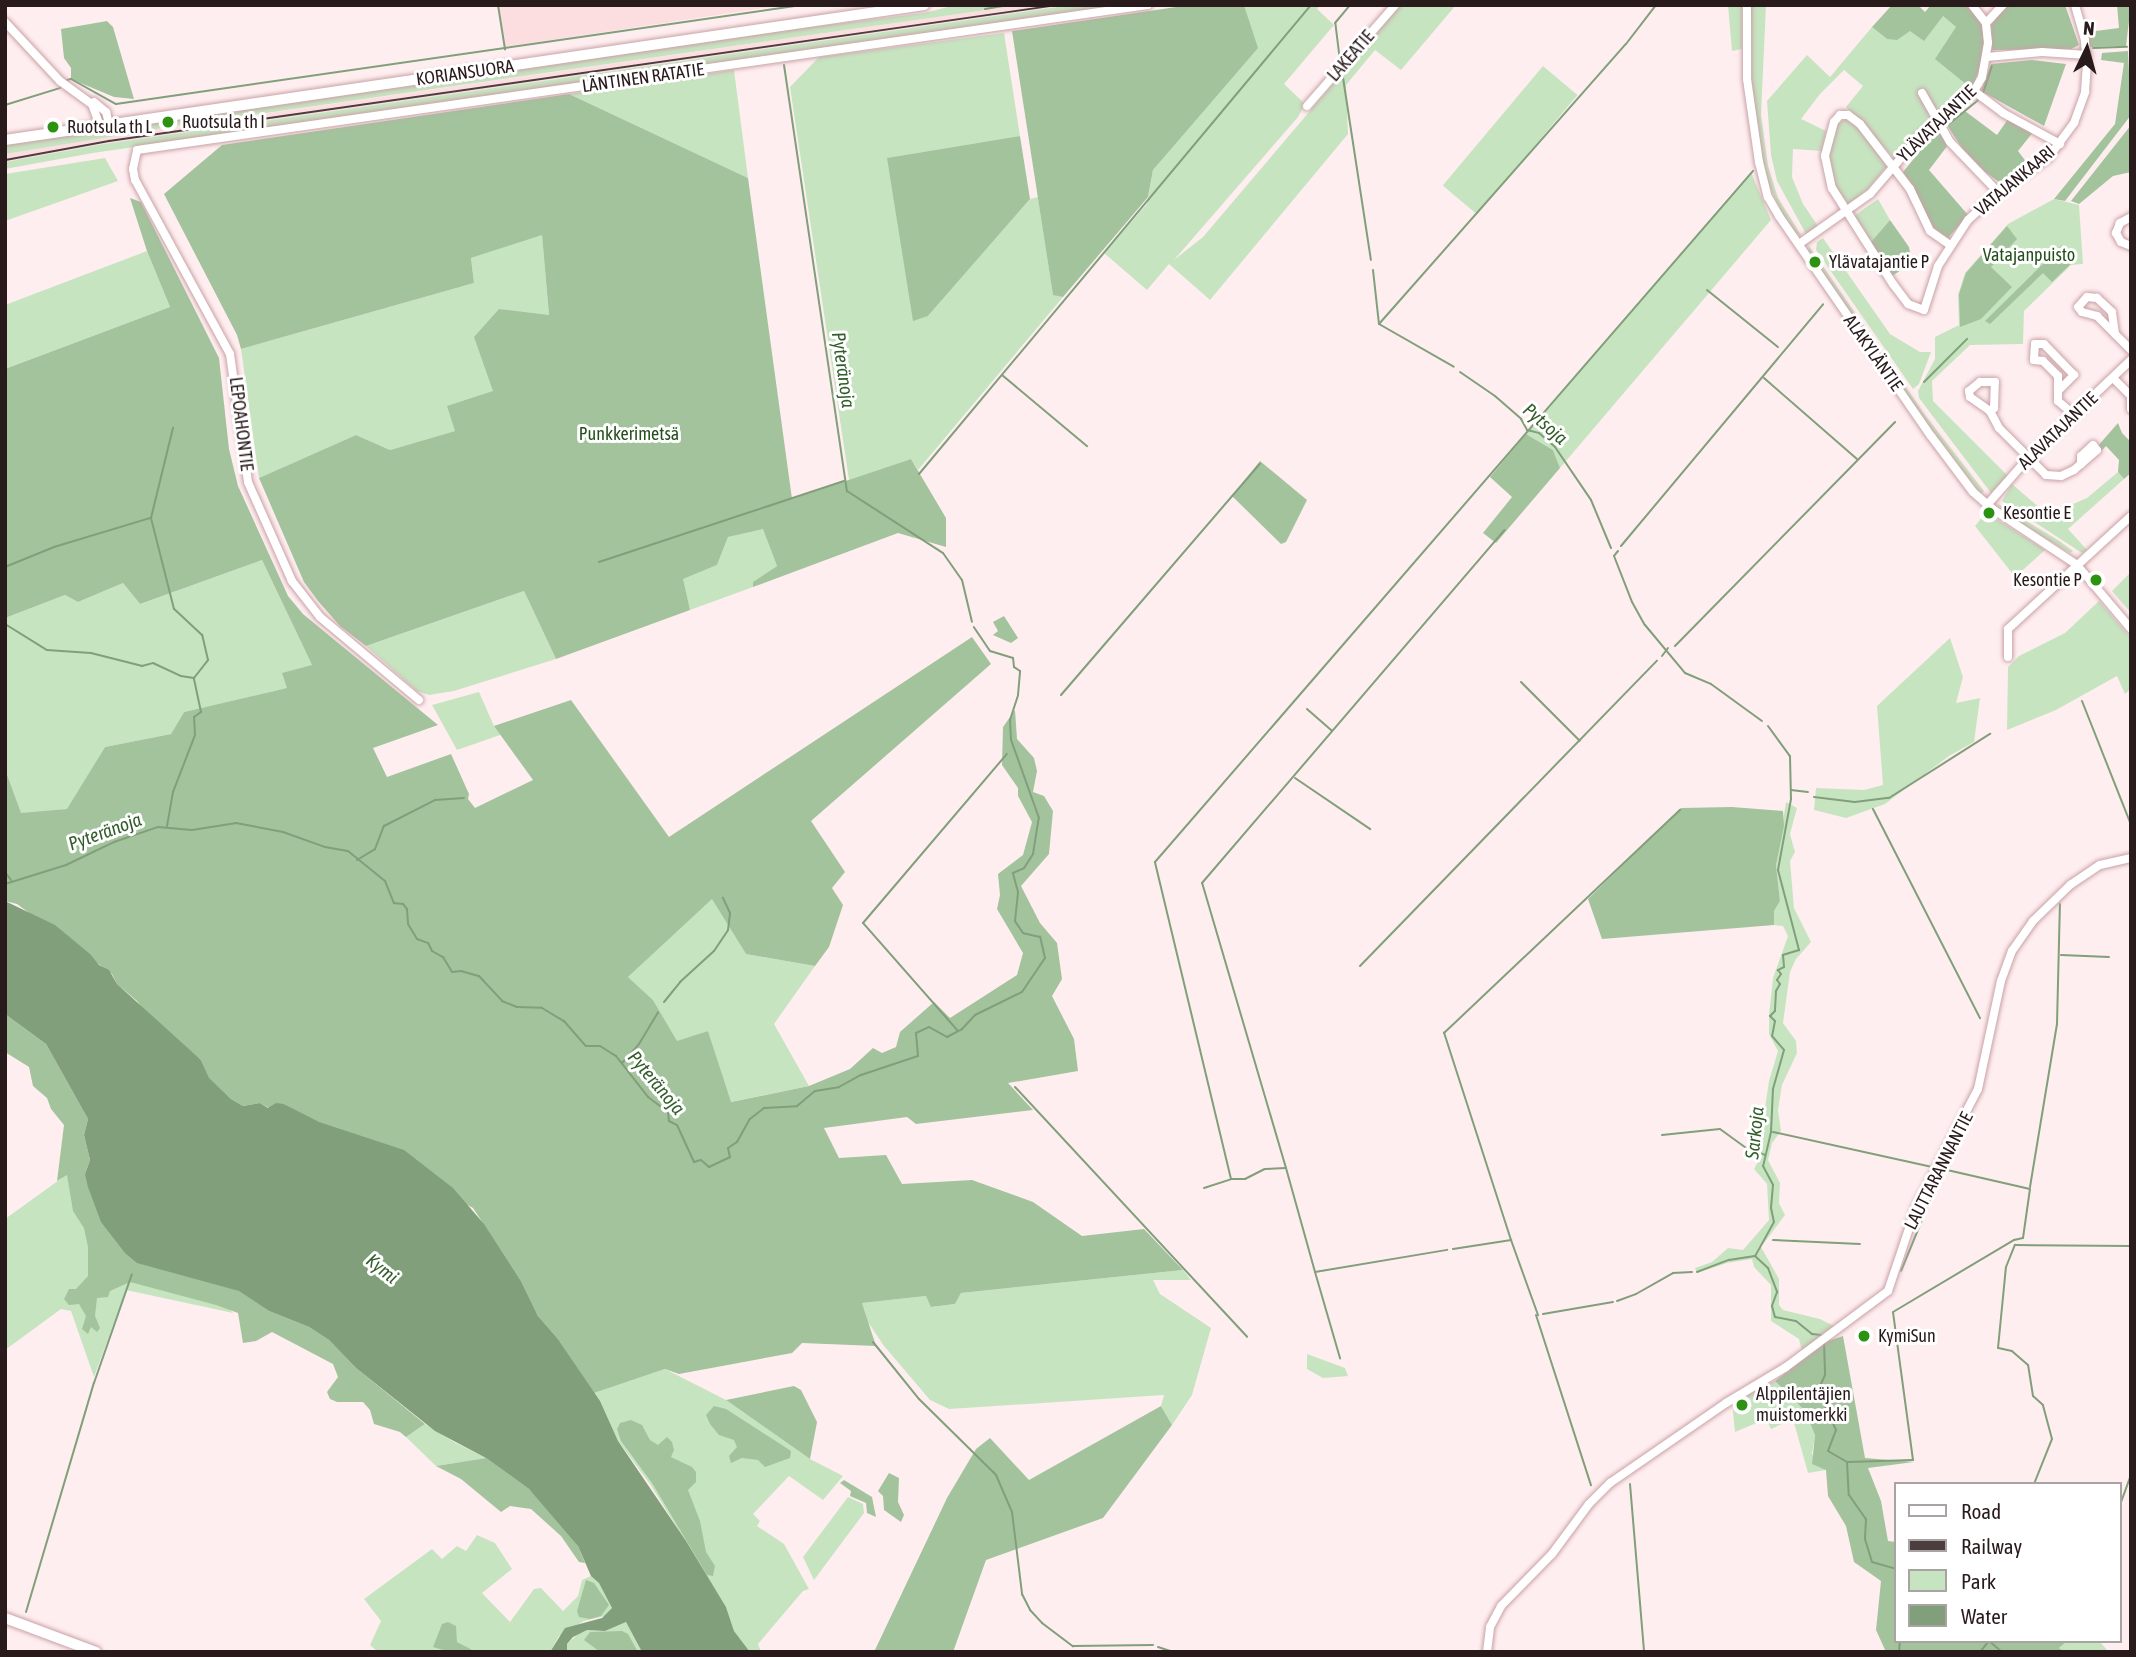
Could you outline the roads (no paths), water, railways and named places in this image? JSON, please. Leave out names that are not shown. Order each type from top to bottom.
[{"type":"main road","name":"KORIANSUORA","points":[[5,140],[874,9],[924,5]]},
{"type":"main road","points":[[5,1618],[96,1652]]},
{"type":"street","name":"LÄNTINEN RATATIE","points":[[137,150],[1148,5]]},
{"type":"street","name":"LAKEATIE","points":[[1307,106],[1395,5]]},
{"type":"street","name":"ALAKYLÄNTIE","points":[[1747,5],[1747,79],[1759,162],[1768,197],[1931,436],[1987,505],[2077,565],[2131,628]]},
{"type":"street","points":[[1972,5],[1986,23],[2003,5]]},
{"type":"street","name":"VATAJANKAARI","points":[[1847,211],[1905,300],[1912,307],[1924,310],[1934,275],[1950,245],[1973,215],[1998,192],[2038,166],[2060,144],[2074,123],[2083,99],[2087,55],[2075,5]]},
{"type":"street","points":[[5,22],[60,81],[83,98],[103,108],[104,125]]},
{"type":"street","name":"YLÄVATAJANTIE","points":[[1799,244],[1870,194],[1919,137],[1974,91],[1982,77],[1987,57],[1986,23]]},
{"type":"street","points":[[1987,57],[2042,52],[2087,55]]},
{"type":"street","points":[[1974,91],[2003,113],[2060,144]]},
{"type":"street","points":[[1922,93],[1950,142],[1998,192]]},
{"type":"street","points":[[1847,211],[1832,188],[1825,163],[1826,144],[1836,118],[1844,115],[1856,119],[1910,189],[1930,231],[1950,245]]},
{"type":"street","name":"LEPOAHONTIE","points":[[137,150],[134,174],[139,187],[230,354],[248,482],[292,581],[320,617],[419,701]]},
{"type":"street","points":[[2131,217],[2120,223],[2116,233],[2121,242],[2131,246]]},
{"type":"street","points":[[2115,334],[2112,312],[2097,298],[2087,297],[2078,307],[2082,312],[2097,316],[2115,334],[2131,350]]},
{"type":"street","points":[[2058,391],[2074,374],[2044,344],[2035,344],[2034,360],[2043,361],[2058,376],[2058,391],[2058,401],[2074,415]]},
{"type":"street","name":"ALAVATAJANTIE","points":[[1987,505],[2029,457],[2131,360]]},
{"type":"street","points":[[2113,378],[2131,398],[2131,410]]},
{"type":"street","points":[[1990,411],[1999,428],[2046,475],[2054,477],[2081,464]]},
{"type":"street","points":[[2008,657],[2008,629],[2131,516]]},
{"type":"street","name":"LAUTTARANNANTIE","points":[[1487,1652],[1490,1627],[1501,1606],[1552,1554],[1589,1504],[1610,1482],[1875,1304],[1892,1284],[1916,1208],[1978,1089],[2001,981],[2019,939],[2046,906],[2070,885],[2100,865],[2131,858]]},
{"type":"water","name":"Kymi","points":[[5,901],[55,925],[99,965],[109,970],[117,984],[201,1060],[209,1078],[231,1099],[243,1106],[260,1103],[268,1108],[276,1103],[284,1104],[319,1122],[404,1150],[453,1188],[484,1224],[521,1281],[538,1316],[558,1339],[600,1401],[618,1441],[686,1541],[726,1607],[734,1631],[750,1652],[642,1652],[626,1622],[605,1631],[587,1630],[573,1637],[567,1644],[567,1652],[550,1652],[565,1628],[602,1618],[612,1608],[599,1583],[591,1576],[578,1546],[529,1489],[486,1458],[435,1431],[356,1368],[329,1340],[309,1327],[269,1311],[239,1291],[137,1263],[125,1253],[101,1222],[88,1187],[85,1174],[90,1160],[84,1135],[88,1119],[46,1044],[5,1014]]},
{"type":"waterway","points":[[498,5],[505,49]]},
{"type":"waterway","points":[[67,80],[71,79],[116,104],[802,5]]},
{"type":"waterway","points":[[985,9],[1008,5]]},
{"type":"waterway","points":[[919,474],[1311,5]]},
{"type":"waterway","name":"Pytsoja","points":[[1340,61],[1335,23],[1350,5]]},
{"type":"waterway","points":[[1379,324],[1626,44],[1656,5]]},
{"type":"waterway","points":[[2093,48],[2127,47]]},
{"type":"waterway","name":"Pyteränoja","points":[[784,65],[847,491],[943,553],[962,580],[972,622]]},
{"type":"waterway","points":[[1983,93],[1992,66]]},
{"type":"waterway","name":"Pytsoja","points":[[1342,71],[1371,260]]},
{"type":"waterway","points":[[5,105],[60,88]]},
{"type":"waterway","points":[[1950,123],[1978,100]]},
{"type":"waterway","points":[[1231,1179],[1155,862],[1753,171]]},
{"type":"waterway","name":"Pytsoja","points":[[1373,270],[1379,324],[1454,367]]},
{"type":"waterway","points":[[1707,290],[1778,347]]},
{"type":"waterway","points":[[1621,546],[1823,304]]},
{"type":"waterway","points":[[1924,382],[1967,339]]},
{"type":"waterway","name":"Pytsoja","points":[[1460,372],[1495,396],[1521,419],[1527,430],[1539,433],[1555,447],[1591,500],[1611,548]]},
{"type":"waterway","points":[[1002,375],[1087,446]]},
{"type":"waterway","points":[[1764,378],[1857,459]]},
{"type":"waterway","points":[[1675,646],[1895,422]]},
{"type":"waterway","points":[[167,826],[173,792],[195,735],[194,717],[201,712],[194,678],[208,660],[202,635],[174,609],[151,518],[173,428]]},
{"type":"waterway","points":[[1061,695],[1260,464]]},
{"type":"waterway","points":[[599,562],[844,481]]},
{"type":"waterway","points":[[5,567],[54,547],[150,518]]},
{"type":"waterway","points":[[1286,1168],[1202,883],[1505,530]]},
{"type":"waterway","name":"Pytsoja","points":[[1618,551],[1614,556],[1632,602],[1645,625],[1685,673],[1711,684],[1762,721]]},
{"type":"waterway","points":[[5,624],[47,650],[91,653],[142,666],[153,663],[181,676],[194,678]]},
{"type":"waterway","name":"Pyteränoja","points":[[5,884],[66,865],[114,842],[158,827],[192,830],[236,823],[283,832],[325,847],[348,851],[385,881],[394,903],[403,904],[407,909],[408,924],[417,939],[428,943],[432,951],[443,957],[452,972],[461,971],[479,976],[502,1001],[517,1007],[542,1008],[564,1021],[586,1046],[600,1046],[616,1056],[648,1097],[668,1112],[669,1121],[677,1125],[694,1162],[701,1160],[709,1167],[730,1157],[728,1148],[737,1142],[750,1119],[764,1108],[797,1106],[815,1091],[839,1087],[861,1075],[918,1056],[916,1033],[929,1027],[947,1037],[962,1029],[975,1015],[1022,992],[1045,958],[1040,937],[1023,933],[1015,921],[1018,892],[1013,873],[1024,868],[1033,854],[1039,818],[1011,740],[1010,720],[1018,695],[1020,671],[1014,667],[1013,658],[990,651],[974,627]]},
{"type":"waterway","name":"Pytsoja","points":[[1662,656],[1668,648]]},
{"type":"waterway","points":[[1360,966],[1657,661]]},
{"type":"waterway","points":[[1521,682],[1580,741]]},
{"type":"waterway","points":[[2082,701],[2131,825]]},
{"type":"waterway","points":[[1307,709],[1332,731]]},
{"type":"waterway","name":"Sarkoja","points":[[1768,726],[1790,756],[1791,799],[1778,870],[1799,950],[1783,955],[1784,967],[1778,970],[1781,974],[1777,980],[1780,984],[1776,991],[1775,1011],[1770,1016],[1775,1021],[1772,1036],[1784,1050],[1773,1089],[1771,1132],[1763,1166],[1773,1185],[1771,1208],[1774,1222],[1755,1256],[1768,1268],[1777,1292],[1772,1306],[1775,1317],[1796,1321],[1812,1334],[1821,1335]]},
{"type":"waterway","points":[[1814,797],[1855,802],[1889,798],[1990,734]]},
{"type":"waterway","points":[[958,1031],[863,923],[1007,754]]},
{"type":"waterway","points":[[1295,778],[1370,829]]},
{"type":"waterway","points":[[1791,790],[1808,792]]},
{"type":"waterway","points":[[357,860],[375,849],[384,826],[435,800],[464,798]]},
{"type":"waterway","points":[[1873,809],[1980,1018]]},
{"type":"waterway","points":[[1511,1240],[1444,1033],[1680,810]]},
{"type":"waterway","points":[[5,872],[11,880]]},
{"type":"waterway","points":[[664,1002],[680,982],[714,951],[728,930],[730,913],[723,898]]},
{"type":"waterway","points":[[2030,1187],[2057,1024],[2060,904]]},
{"type":"waterway","points":[[2061,955],[2109,957]]},
{"type":"waterway","points":[[622,1063],[639,1044],[658,1012]]},
{"type":"waterway","points":[[1015,1087],[1247,1337]]},
{"type":"waterway","points":[[1662,1135],[1720,1129],[1748,1149],[1765,1155]]},
{"type":"waterway","points":[[1773,1132],[1932,1167]]},
{"type":"waterway","points":[[1204,1188],[1231,1179],[1245,1179],[1265,1169],[1286,1168],[1315,1272],[1447,1250]]},
{"type":"waterway","points":[[1848,1462],[1913,1460],[1893,1312],[2014,1240],[2023,1238],[2030,1189],[1947,1170],[1938,1181],[1901,1271]]},
{"type":"waterway","points":[[1453,1249],[1511,1240],[1538,1315]]},
{"type":"waterway","points":[[1773,1240],[1860,1244]]},
{"type":"waterway","points":[[2035,1482],[2052,1439],[2043,1405],[2033,1396],[2028,1365],[2012,1351],[1998,1348],[2006,1267],[2015,1245],[2131,1246]]},
{"type":"waterway","points":[[1697,1272],[1729,1260],[1755,1256]]},
{"type":"waterway","points":[[1315,1272],[1340,1358]]},
{"type":"waterway","points":[[1617,1301],[1636,1294],[1673,1273],[1692,1272]]},
{"type":"waterway","points":[[26,1612],[94,1383],[132,1274]]},
{"type":"waterway","points":[[1543,1314],[1613,1302]]},
{"type":"waterway","points":[[1536,1315],[1591,1485]]},
{"type":"waterway","points":[[873,1342],[919,1399],[996,1475],[1012,1512],[1022,1594],[1030,1610],[1042,1623],[1073,1646],[1153,1645]]},
{"type":"waterway","name":"Sarkoja","points":[[1824,1343],[1825,1375],[1818,1391],[1836,1430],[1828,1451],[1847,1462],[1849,1495],[1866,1519],[1865,1539],[1872,1562],[1895,1569]]},
{"type":"waterway","points":[[2122,1500],[2131,1475]]},
{"type":"waterway","points":[[1630,1484],[1644,1652]]},
{"type":"waterway","name":"Sarkoja","points":[[1899,1652],[1900,1643]]},
{"type":"waterway","name":"Sarkoja","points":[[1980,1652],[1987,1643]]},
{"type":"waterway","name":"Sarkoja","points":[[1991,1643],[2002,1652]]},
{"type":"waterway","points":[[1158,1647],[1173,1652]]},
{"type":"railway","points":[[5,160],[109,141],[1058,5]]},
{"type":"place","name":"Ruotsula th I","points":[[168,122]]},
{"type":"place","name":"Ruotsula th L","points":[[53,127]]},
{"type":"place","name":"Ylävatajantie P","points":[[1815,262]]},
{"type":"place","name":"Kesontie E","points":[[1989,513]]},
{"type":"place","name":"Kesontie P","points":[[2096,580]]},
{"type":"place","name":"KymiSun","points":[[1864,1336]]},
{"type":"place","name":"Alppilentäjien muistomerkki","points":[[1742,1405]]},
{"type":"park label","name":"Vatajanpuisto","points":[[2029,255]]},
{"type":"park label","name":"Punkkerimetsä","points":[[629,434]]}]
